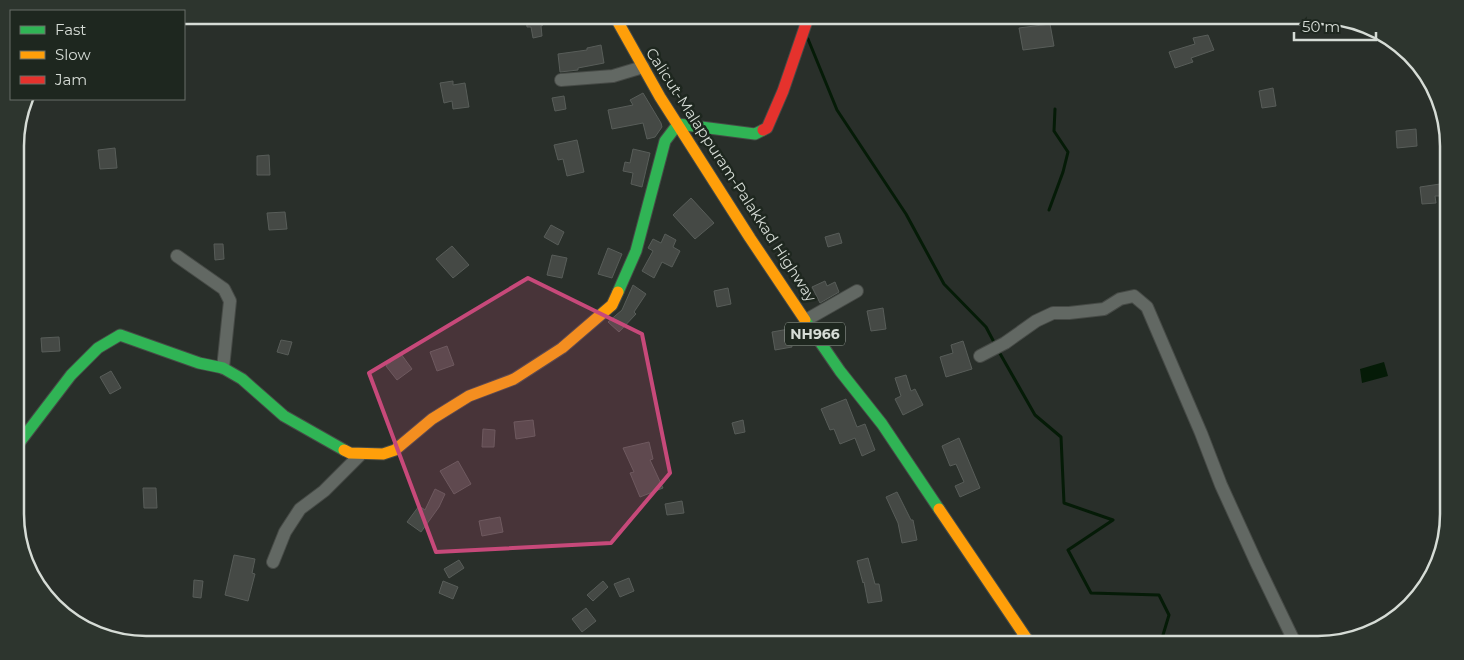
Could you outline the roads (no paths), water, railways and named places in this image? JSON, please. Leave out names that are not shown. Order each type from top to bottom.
[{"type":"main road","name":"Calicut-Malappuram-Palakkad Highway","points":[[619,24],[643,67],[750,238],[840,371],[882,424],[1025,636]]},
{"type":"main road","points":[[24,437],[71,375],[98,348],[120,335],[199,363],[223,368],[242,379],[284,416],[350,452],[384,454],[395,450],[432,419],[469,396],[514,379],[562,348],[612,305],[636,251],[665,140],[678,124],[755,134],[768,128],[794,63],[807,24]]},
{"type":"street","points":[[561,80],[613,76],[643,67]]},
{"type":"street","points":[[178,256],[224,289],[230,301],[223,368]]},
{"type":"street","points":[[806,320],[857,291]]},
{"type":"street","points":[[985,354],[1005,343],[1036,321],[1053,313],[1104,309],[1120,299],[1134,296],[1147,308],[1201,432],[1221,484],[1292,636]]},
{"type":"street","points":[[273,562],[285,532],[300,509],[324,491],[360,454]]},
{"type":"waterway","points":[[808,39],[837,110],[906,214],[944,284],[986,327],[995,344]]},
{"type":"waterway","points":[[1049,210],[1068,152],[1054,131],[1055,109]]},
{"type":"waterway","points":[[998,350],[1035,415],[1061,437],[1064,503],[1113,520],[1068,550],[1091,593],[1159,595],[1169,615],[1163,636]]}]
